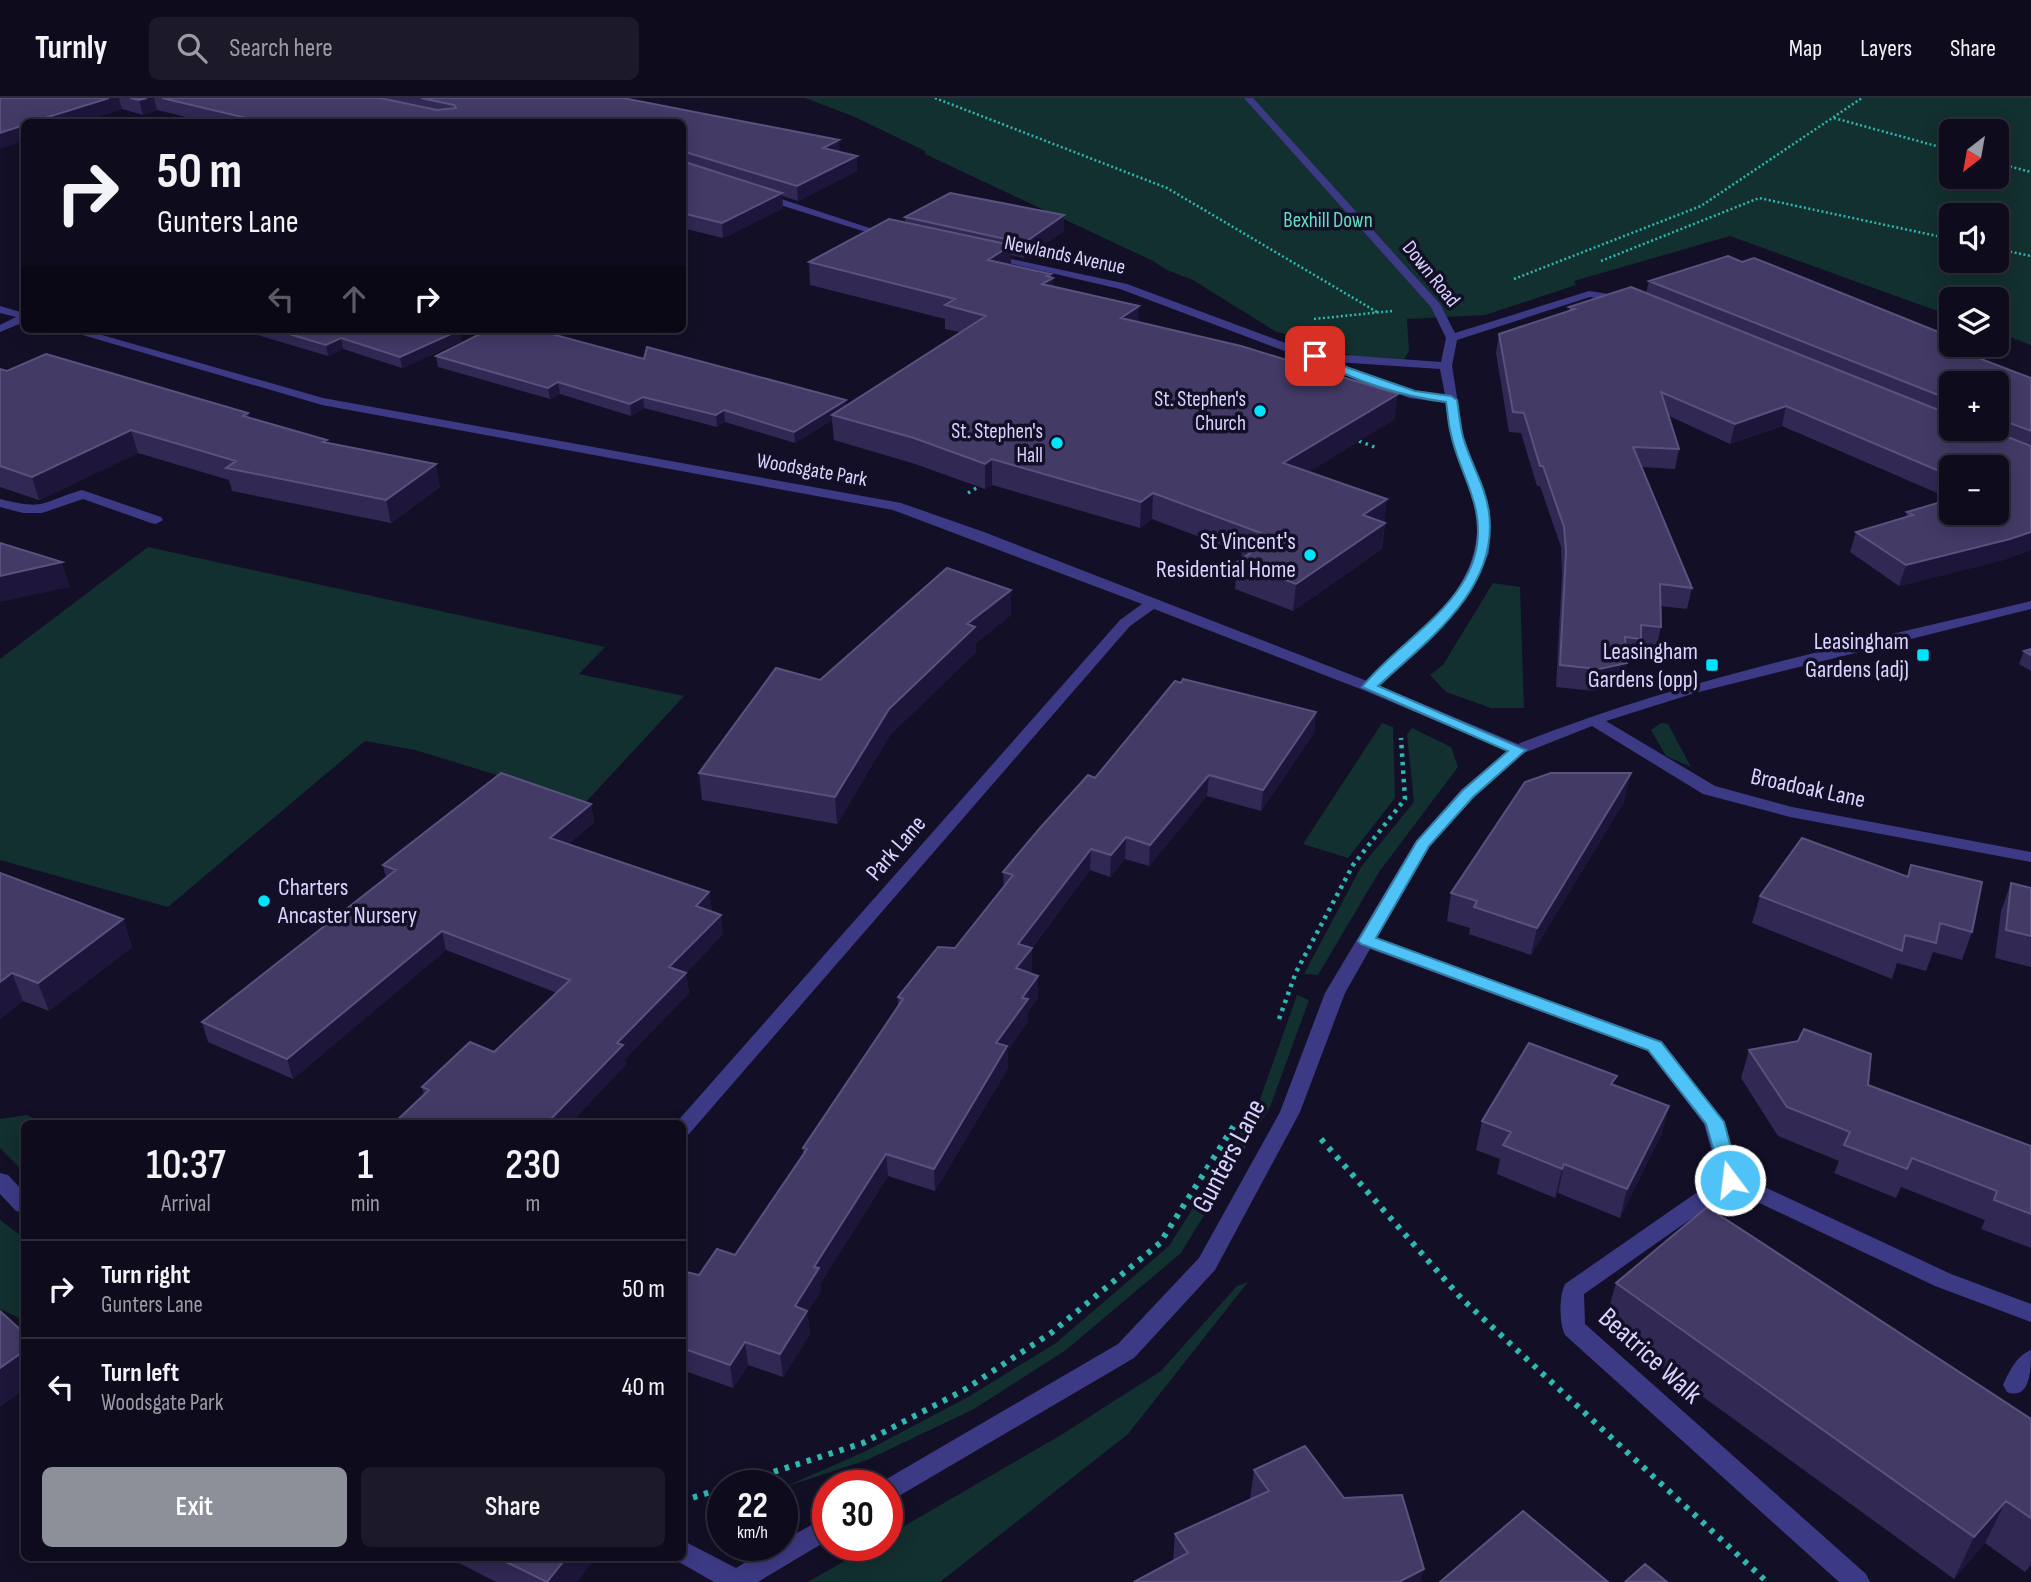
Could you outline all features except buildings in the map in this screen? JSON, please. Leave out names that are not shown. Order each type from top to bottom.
[{"type":"street","name":"Down Road","points":[[1248,98],[1436,306],[1452,338],[1446,366],[1457,435],[1483,512],[1482,553],[1465,590],[1438,624],[1369,687]]},
{"type":"street","points":[[746,190],[896,237]]},
{"type":"street","name":"Newlands Avenue","points":[[970,254],[1123,286],[1413,395],[1451,400]]},
{"type":"street","points":[[1452,338],[1589,294],[1611,295],[1646,306]]},
{"type":"street","points":[[0,309],[21,316]]},
{"type":"street","points":[[0,328],[21,318]]},
{"type":"street","name":"Woodsgate Park","points":[[82,333],[322,401],[896,506],[979,535],[1369,687],[1518,750]]},
{"type":"street","name":"Newlands Avenue","points":[[1315,356],[1356,362],[1446,366]]},
{"type":"street","points":[[0,503],[23,511],[45,509],[82,494],[156,520]]},
{"type":"street","name":"Park Lane","points":[[686,1124],[1125,623],[1152,604]]},
{"type":"street","name":"Gunters Lane","points":[[903,1483],[1126,1352],[1207,1264],[1290,1112],[1335,993],[1423,844],[1467,794],[1518,750],[1593,720],[1689,690],[2031,605]]},
{"type":"street","name":"Broadoak Lane","points":[[1593,720],[1709,790],[1790,812],[2031,857]]},
{"type":"street","points":[[1367,941],[1655,1046],[1714,1122],[1730,1180],[1943,1280],[2031,1313]]},
{"type":"street","name":"Beatrice Walk","points":[[1730,1180],[1573,1290],[1573,1328],[1857,1582]]},
{"type":"street","points":[[0,1181],[21,1202]]},
{"type":"street","points":[[2015,1385],[2031,1360]]},
{"type":"street","points":[[686,1552],[736,1582],[812,1537]]},
{"type":"path","points":[[935,98],[1167,188],[1378,313]]},
{"type":"path","points":[[1508,281],[1701,206],[1862,98]]},
{"type":"path","points":[[1833,118],[1939,147]]},
{"type":"path","points":[[2009,166],[2031,172]]},
{"type":"path","points":[[1597,262],[1759,198],[1939,236]]},
{"type":"path","points":[[2009,251],[2031,256]]},
{"type":"path","points":[[1314,319],[1436,306]]},
{"type":"path","points":[[1359,441],[1377,447]]},
{"type":"path","points":[[1277,1023],[1296,972],[1353,864],[1405,799],[1399,700]]},
{"type":"path","points":[[1290,1112],[1318,1135],[1461,1298],[1767,1582]]},
{"type":"path","points":[[779,1470],[863,1443],[964,1390],[1051,1334],[1160,1243],[1241,1114]]},
{"type":"path","points":[[686,1500],[707,1493]]},
{"type":"green space","name":"Bexhill Down","points":[[805,98],[2031,98],[2031,345],[2009,337],[2009,287],[1939,287],[1939,312],[1730,236],[1574,281],[1576,285],[1485,315],[1407,319],[1409,351],[1404,359],[1353,356],[1275,331],[1193,280],[925,154],[925,151],[855,117]]},
{"type":"green space","points":[[148,547],[605,647],[579,674],[684,696],[586,802],[415,750],[365,741],[168,907],[0,860],[0,659]]},
{"type":"green space","points":[[1493,583],[1520,587],[1524,708],[1491,708],[1446,692],[1430,675],[1443,665]]},
{"type":"green space","points":[[1382,723],[1393,727],[1395,798],[1348,858],[1303,844]]},
{"type":"green space","points":[[1661,723],[1668,724],[1691,767],[1666,756],[1651,730]]},
{"type":"green space","points":[[1412,728],[1451,747],[1458,767],[1379,872],[1318,975],[1304,974],[1361,867],[1414,802],[1407,734]]},
{"type":"green space","points":[[1297,995],[1309,1000],[1270,1107],[1181,1253],[1066,1350],[974,1409],[867,1460],[837,1470],[823,1470],[866,1451],[968,1397],[1056,1343],[1169,1246],[1258,1105]]},
{"type":"green space","points":[[27,1115],[38,1120],[21,1120],[21,1169],[0,1148],[0,1119]]},
{"type":"green space","points":[[0,1220],[21,1236],[21,1319],[0,1309]]},
{"type":"green space","points":[[1248,1282],[1128,1434],[940,1582],[808,1582],[844,1561],[903,1561],[903,1527],[1061,1435],[1161,1371],[1237,1286]]},
{"type":"green space","points":[[812,1475],[812,1478],[798,1481]]},
{"type":"place","name":"St. Stephen's Church","points":[[1260,411]]},
{"type":"place","name":"St. Stephen's Hall","points":[[1057,443]]},
{"type":"place","name":"St Vincent's Residential Home","points":[[1310,555]]},
{"type":"place","name":"Leasingham Gardens (adj)","points":[[1923,655]]},
{"type":"place","name":"Leasingham Gardens (opp)","points":[[1712,665]]},
{"type":"place","name":"Charters Ancaster Nursery","points":[[264,901]]},
{"type":"route","points":[[1315,356],[1342,370],[1413,395],[1451,400],[1457,435],[1483,512],[1482,553],[1465,590],[1438,624],[1369,687],[1518,750],[1467,794],[1423,844],[1367,941],[1655,1046],[1714,1122],[1730,1180]]}]
